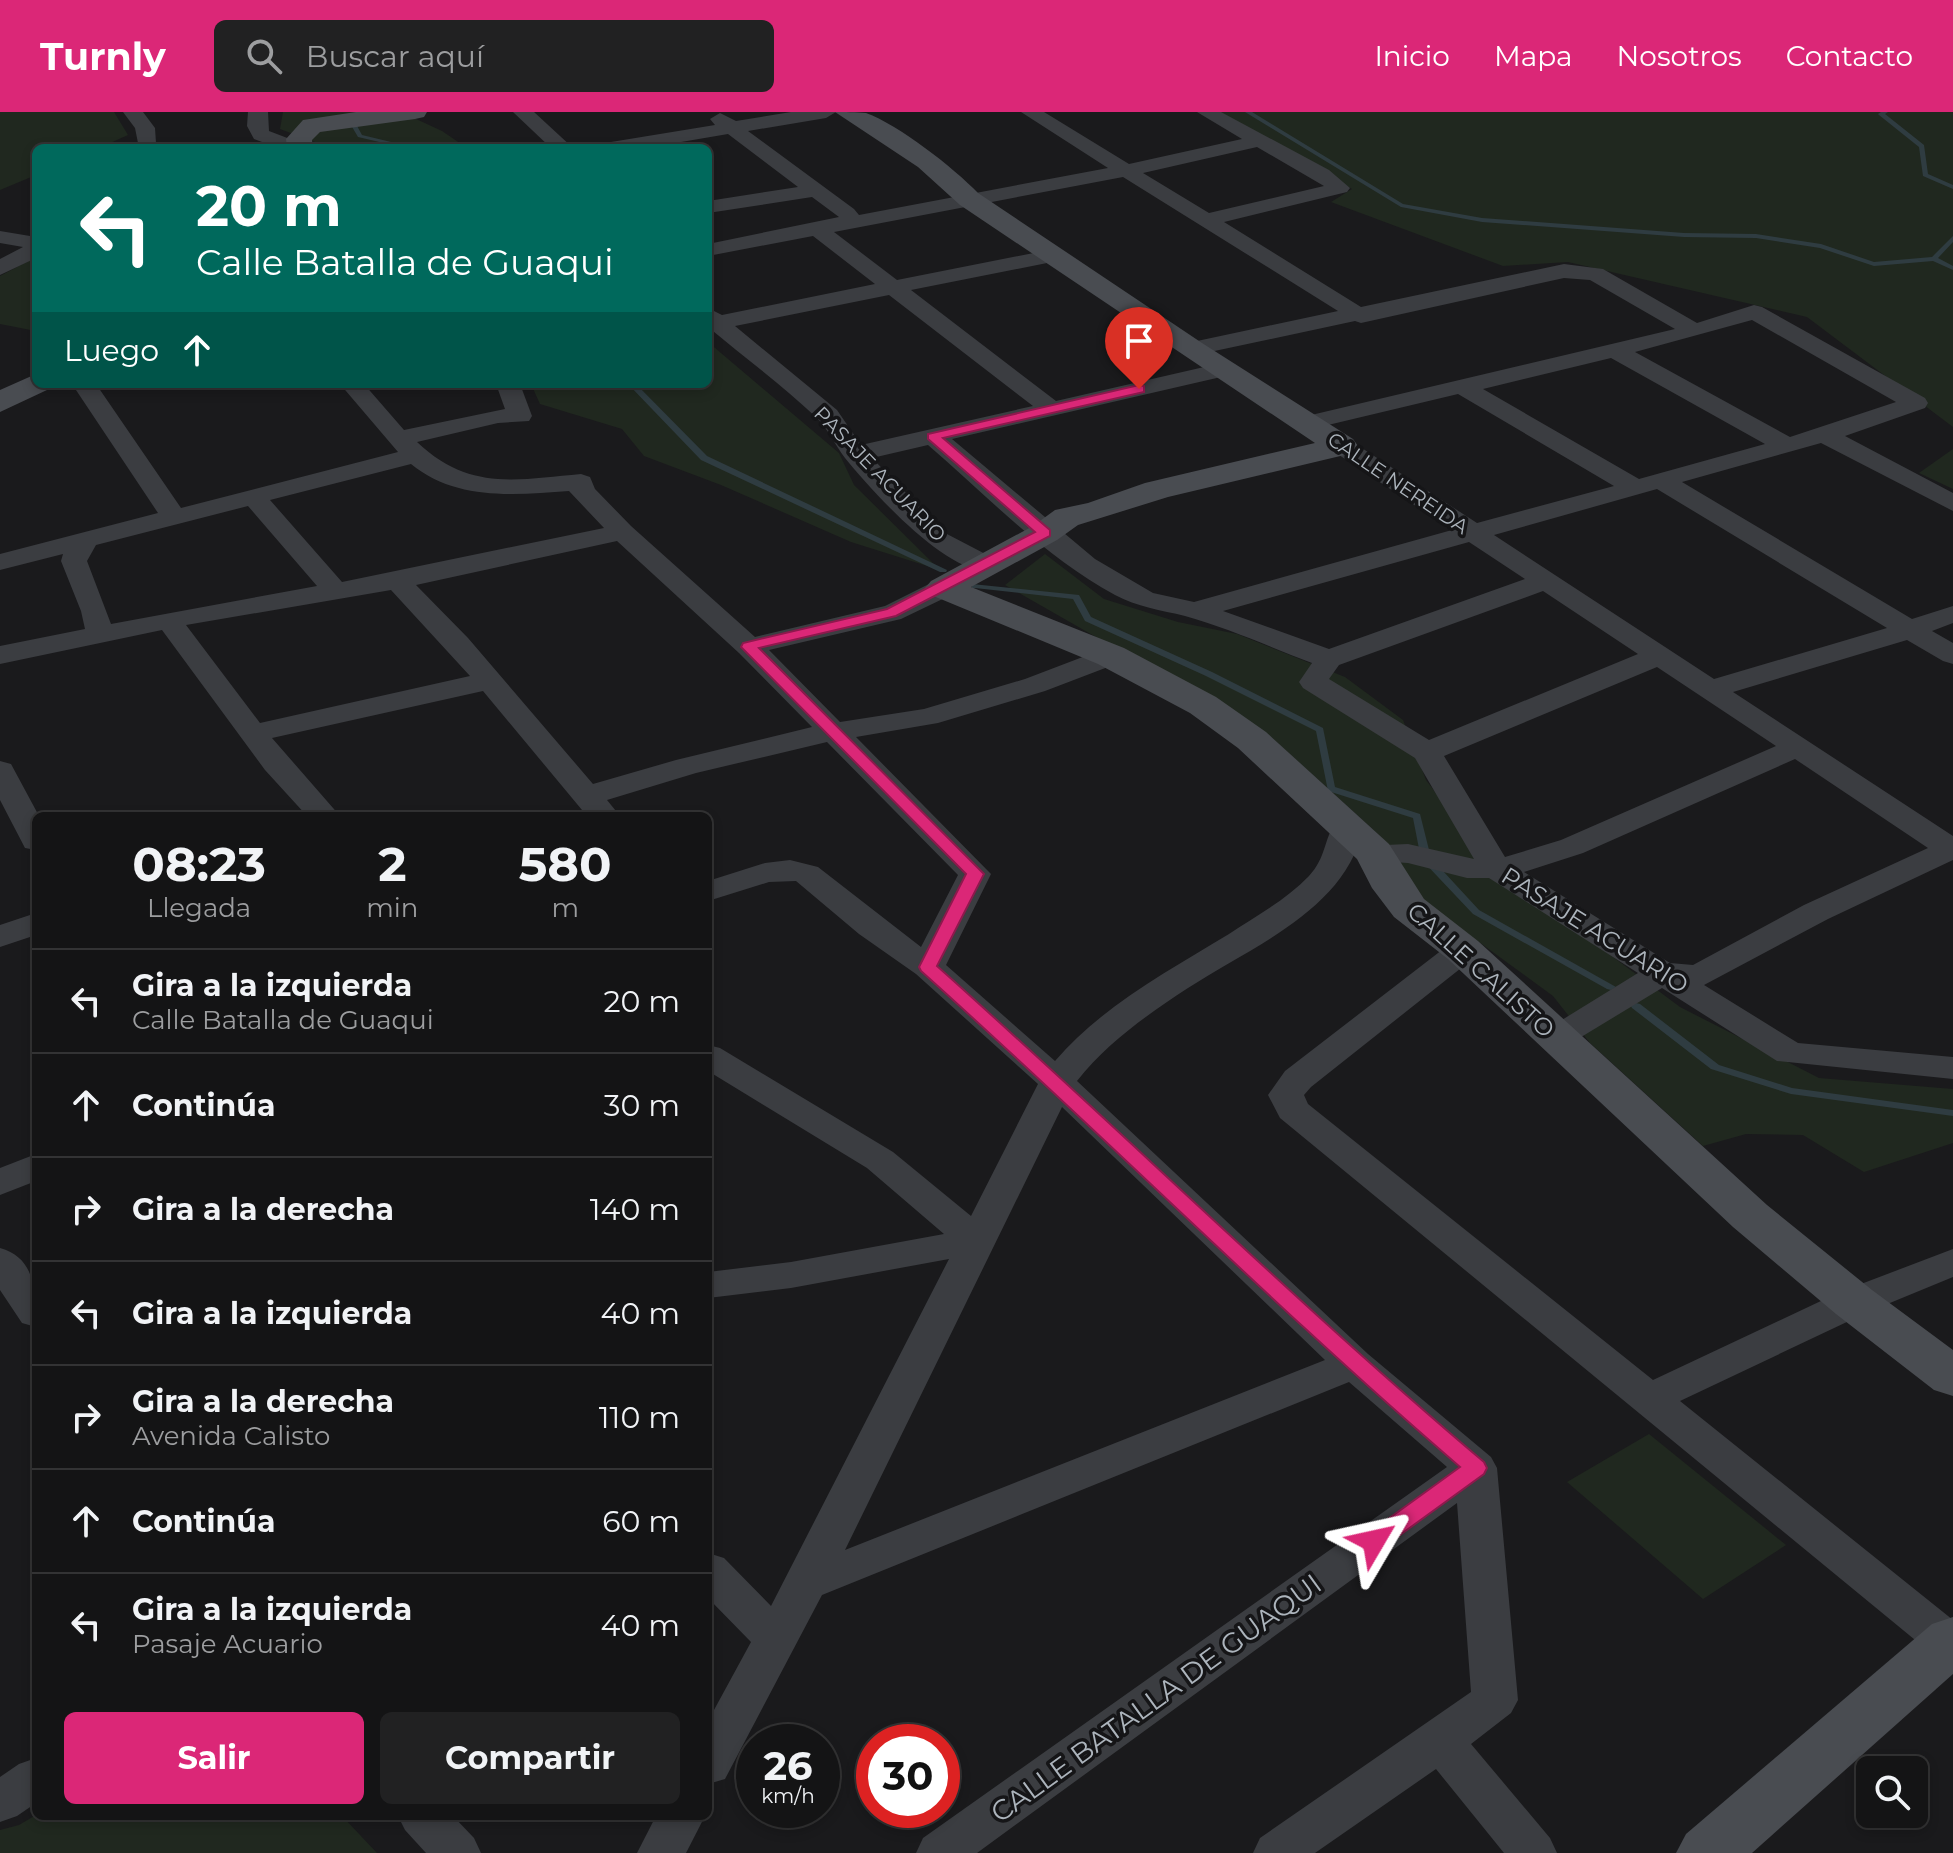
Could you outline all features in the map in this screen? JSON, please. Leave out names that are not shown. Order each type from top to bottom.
[{"type":"street","points":[[133,112],[145,128],[146,144]]},
{"type":"street","points":[[258,112],[257,126],[261,135],[287,144]]},
{"type":"street","points":[[298,144],[299,139],[312,125],[415,112]]},
{"type":"street","points":[[523,112],[559,144]]},
{"type":"street","points":[[710,112],[847,213],[853,223]]},
{"type":"street","points":[[635,144],[826,112]]},
{"type":"street","name":"CALLE NEREIDA","points":[[847,112],[921,158],[956,183],[969,199],[1191,349],[1226,369],[1952,849]]},
{"type":"street","points":[[1031,112],[1361,316]]},
{"type":"street","points":[[1203,221],[1340,188],[1322,174],[1207,112]]},
{"type":"street","points":[[712,249],[1124,171],[1257,141]]},
{"type":"street","points":[[712,206],[817,190]]},
{"type":"street","points":[[818,230],[1052,409]]},
{"type":"street","points":[[0,237],[32,242]]},
{"type":"street","points":[[0,268],[32,251]]},
{"type":"street","points":[[712,319],[1054,255]]},
{"type":"street","points":[[1191,349],[1361,316],[1564,271],[1595,274],[1695,331]]},
{"type":"street","points":[[1195,610],[1646,482],[1824,435],[1916,403],[1754,312],[1695,331],[1307,423]]},
{"type":"street","name":"PASAJE ACUARIO","points":[[712,319],[828,415],[855,454],[936,539],[983,564]]},
{"type":"street","points":[[1614,350],[1786,445]]},
{"type":"street","points":[[855,454],[1226,369]]},
{"type":"street","points":[[0,403],[32,385]]},
{"type":"street","points":[[1461,386],[1646,482],[1953,655]]},
{"type":"street","points":[[87,388],[174,517]]},
{"type":"street","points":[[356,388],[408,446],[450,478],[518,487],[581,482],[582,491],[622,532],[749,647],[975,874],[928,967]]},
{"type":"street","points":[[0,562],[253,496],[498,416],[520,416],[510,388]]},
{"type":"street","points":[[1824,435],[1953,503]]},
{"type":"street","points":[[933,436],[1045,533],[1085,565],[1125,590],[1145,599],[1195,610],[1329,659],[1546,581]]},
{"type":"street","points":[[749,647],[868,616],[891,613],[1045,533],[1067,517],[1096,511],[1157,490],[1342,446]]},
{"type":"street","points":[[253,496],[334,589]]},
{"type":"street","points":[[0,655],[334,589],[397,581],[622,532]]},
{"type":"street","points":[[87,539],[74,561],[95,611],[100,636]]},
{"type":"street","points":[[397,581],[458,644],[595,806],[687,766],[831,732],[928,717],[1035,685],[1111,656]]},
{"type":"street","name":"CALLE CALISTO","points":[[943,588],[1111,656],[1203,705],[1252,740],[1360,840],[1409,908],[1463,950],[1750,1216],[1854,1302],[1953,1377]]},
{"type":"street","points":[[1710,689],[1911,630],[1953,614]]},
{"type":"street","points":[[169,621],[316,812]]},
{"type":"street","points":[[1427,752],[1659,656]]},
{"type":"street","name":"PASAJE ACUARIO","points":[[1329,659],[1313,682],[1427,752],[1496,869],[1789,1053],[1953,1068]]},
{"type":"street","points":[[253,733],[489,681]]},
{"type":"street","points":[[712,1757],[806,1583],[1057,1082],[1090,1042],[1174,982],[1283,914],[1317,886],[1333,868],[1343,847],[1360,840],[1415,852],[1465,869],[1496,869],[1548,858],[1742,768],[1798,748]]},
{"type":"street","points":[[0,770],[32,833]]},
{"type":"street","points":[[1556,1038],[1662,973],[1699,976],[1816,912],[1952,849]]},
{"type":"street","points":[[712,890],[765,873],[790,870],[807,874],[871,927],[928,967],[1057,1082],[1354,1364],[1476,1468],[1495,1700],[1441,1741],[1277,1853]]},
{"type":"street","points":[[0,937],[32,925]]},
{"type":"street","points":[[1463,950],[1298,1079],[1286,1095],[1293,1110],[1952,1643],[1708,1853]]},
{"type":"street","points":[[712,1058],[880,1160],[976,1241]]},
{"type":"street","points":[[0,1183],[32,1168]]},
{"type":"street","points":[[712,1285],[791,1275],[976,1241]]},
{"type":"street","points":[[0,1261],[32,1307]]},
{"type":"street","points":[[1649,1399],[1854,1302],[1953,1262]]},
{"type":"street","points":[[806,1583],[1354,1364]]},
{"type":"street","name":"CALLE BATALLA DE GUAQUI","points":[[940,1853],[1476,1468]]},
{"type":"street","points":[[712,1574],[775,1638]]},
{"type":"street","points":[[1441,1741],[1533,1853]]},
{"type":"street","points":[[0,1802],[32,1781]]},
{"type":"street","points":[[426,1820],[457,1853]]},
{"type":"street","points":[[661,1853],[679,1820]]},
{"type":"shaded area","points":[[0,112],[114,112],[128,135],[108,144],[32,144],[32,177],[0,190]]},
{"type":"shaded area","points":[[283,112],[401,112],[442,131],[461,144],[320,144],[280,129]]},
{"type":"shaded area","points":[[1216,112],[1953,112],[1953,427],[1807,317],[1568,262],[1503,266],[1331,202],[1352,189]]},
{"type":"shaded area","points":[[32,259],[32,330],[0,324],[0,276]]},
{"type":"shaded area","points":[[712,345],[839,453],[854,485],[940,570],[851,542],[721,485],[644,456],[622,429],[540,404],[533,388],[712,388]]},
{"type":"shaded area","points":[[1953,449],[1953,489],[1919,473]]},
{"type":"shaded area","points":[[1045,554],[1104,599],[1178,622],[1237,634],[1345,677],[1403,720],[1426,780],[1482,854],[1546,907],[1680,1007],[1819,1078],[1953,1089],[1953,1143],[1864,1172],[1803,1135],[1746,1134],[1703,1146],[1590,1043],[1553,996],[1420,899],[1379,835],[1271,737],[1005,585]]},
{"type":"shaded area","points":[[1649,1434],[1786,1545],[1703,1599],[1567,1482]]},
{"type":"shaded area","points":[[32,1817],[32,1820],[346,1820],[377,1853],[0,1853],[0,1830]]},
{"type":"waterway","points":[[1248,112],[1401,205],[1482,220],[1684,235],[1756,236],[1821,246],[1874,264],[1934,259]]},
{"type":"waterway","points":[[1885,112],[1881,114],[1922,146],[1925,175],[1953,187]]},
{"type":"waterway","points":[[354,125],[360,136],[395,144]]},
{"type":"waterway","points":[[1934,259],[1953,238]]},
{"type":"waterway","points":[[1934,259],[1953,268]]},
{"type":"waterway","points":[[636,388],[704,458],[943,570]]},
{"type":"waterway","points":[[975,586],[1076,597],[1088,619],[1209,674],[1320,730],[1331,789],[1417,816],[1426,859],[1476,912],[1611,987]]},
{"type":"waterway","points":[[1636,1006],[1715,1067],[1791,1091],[1953,1113]]},
{"type":"route","points":[[1139,389],[933,436],[1045,533],[891,613],[868,616],[749,647],[975,874],[928,967],[1057,1082],[1354,1364],[1476,1468],[1374,1541]]}]
